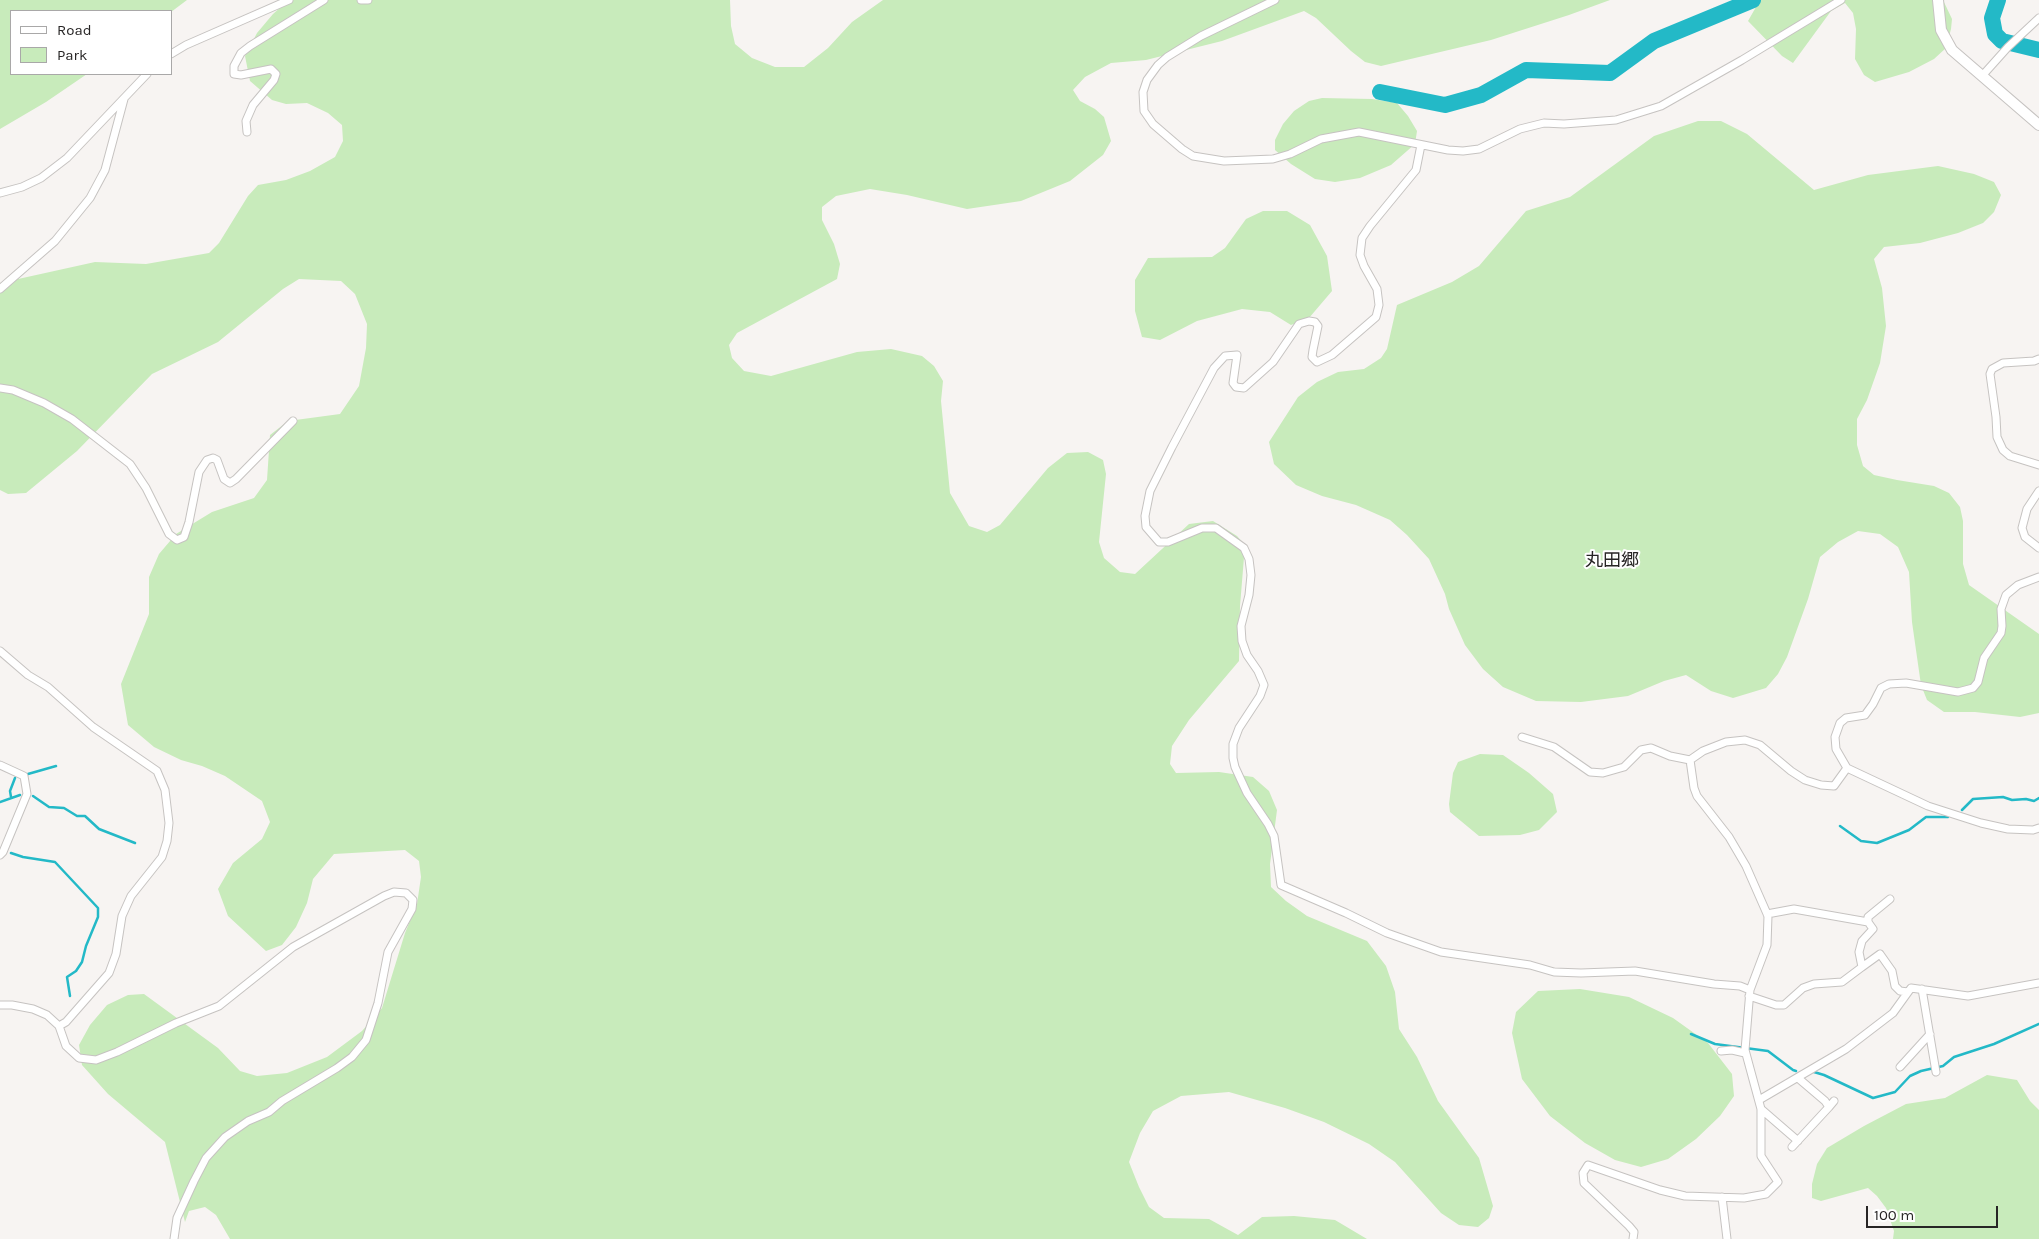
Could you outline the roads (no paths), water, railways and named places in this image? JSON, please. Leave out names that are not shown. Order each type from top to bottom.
[{"type":"street","points":[[172,53],[195,41],[289,0]]},
{"type":"street","points":[[247,132],[246,121],[254,105],[274,80],[276,74],[271,69],[241,75],[234,74],[234,66],[241,53],[324,0]]},
{"type":"street","points":[[361,0],[368,0]]},
{"type":"street","points":[[1275,0],[1201,36],[1167,57],[1158,65],[1147,80],[1143,92],[1144,111],[1153,124],[1193,156],[1207,159],[1273,159],[1290,154],[1321,139],[1359,132],[1421,145],[1463,151],[1479,149],[1520,129],[1544,123],[1564,124],[1616,120],[1651,110],[1742,60],[1841,0]]},
{"type":"street","points":[[1935,1],[1941,30],[1952,50],[2039,124]]},
{"type":"street","points":[[1982,76],[2008,47],[2039,18]]},
{"type":"street","points":[[0,193],[22,187],[42,178],[67,158],[146,75]]},
{"type":"street","points":[[0,290],[55,241],[90,198],[104,170],[124,99]]},
{"type":"street","points":[[1421,145],[1416,170],[1362,238],[1360,255],[1377,289],[1379,305],[1376,317],[1350,338],[1332,356],[1317,362],[1312,357],[1312,350],[1318,326],[1315,322],[1308,321],[1299,324],[1273,362],[1244,388],[1236,387],[1234,383],[1237,355],[1225,356],[1214,368],[1172,447],[1150,491],[1145,516],[1146,527],[1160,542],[1168,542],[1202,528],[1216,528],[1244,548],[1249,558],[1251,575],[1249,595],[1241,626],[1242,641],[1247,655],[1258,671],[1264,685],[1260,696],[1239,728],[1233,744],[1233,758],[1248,793],[1274,836],[1281,885],[1387,933],[1441,952],[1530,965],[1554,972],[1635,971],[1714,984],[1740,986],[1750,993],[1776,1005],[1784,1005],[1804,988],[1814,984],[1842,982],[1880,954],[1892,971],[1895,986],[1900,990],[1908,992]]},
{"type":"street","points":[[2039,359],[2003,363],[1992,369],[1990,374],[1997,437],[2003,450],[2010,456],[2039,465]]},
{"type":"street","points":[[0,388],[13,390],[44,403],[72,419],[130,464],[146,488],[169,534],[177,540],[184,537],[199,472],[207,460],[213,458],[217,460],[224,479],[230,483],[236,480],[293,421]]},
{"type":"street","points":[[2039,491],[2027,509],[2022,528],[2025,537],[2039,548]]},
{"type":"street","points":[[2039,577],[2018,585],[2006,595],[2001,609],[2001,633],[1984,658],[1978,682],[1973,688],[1958,692],[1906,683],[1889,684],[1881,688],[1873,704],[1864,715],[1846,718],[1840,723],[1835,737],[1836,749],[1847,768],[1928,806],[1981,823],[2008,828],[2033,830],[2039,828]]},
{"type":"street","points":[[0,651],[28,676],[48,687],[93,726],[156,771],[165,790],[169,822],[167,841],[162,857],[131,896],[122,916],[116,954],[109,973],[66,1022],[59,1026]]},
{"type":"street","points":[[1522,737],[1554,747],[1590,772],[1603,773],[1624,767],[1641,750],[1651,748],[1670,756],[1690,760],[1703,751],[1726,742],[1745,740],[1760,745],[1805,780],[1821,785],[1834,786],[1847,768]]},
{"type":"street","points":[[1633,1239],[1634,1232],[1629,1226],[1584,1183],[1583,1173],[1588,1165],[1660,1190],[1686,1196],[1744,1198],[1766,1194],[1778,1182],[1761,1156],[1761,1109],[1745,1050],[1750,993],[1767,945],[1767,914],[1746,866],[1729,836],[1697,796],[1690,760]]},
{"type":"street","points":[[0,765],[24,776],[27,794],[3,852],[0,855]]},
{"type":"street","points":[[0,1005],[33,1009],[47,1015],[59,1026],[66,1046],[78,1058],[89,1060],[103,1057],[176,1023],[219,1006],[293,947],[384,896],[394,892],[406,893],[413,900],[412,909],[388,952],[378,1002],[366,1040],[352,1057],[337,1068],[282,1101],[269,1112],[248,1121],[225,1137],[206,1158],[194,1181],[177,1218],[174,1239]]},
{"type":"street","points":[[1862,967],[1859,952],[1862,940],[1873,929],[1868,922],[1868,917],[1890,899]]},
{"type":"street","points":[[1767,914],[1794,909],[1868,922]]},
{"type":"street","points":[[1759,1100],[1846,1049],[1893,1012],[1911,988],[1968,996],[2039,983]]},
{"type":"street","points":[[1922,989],[1935,1068]]},
{"type":"street","points":[[1900,1067],[1930,1034]]},
{"type":"street","points":[[1721,1051],[1745,1050]]},
{"type":"street","points":[[1798,1078],[1825,1101],[1829,1107]]},
{"type":"street","points":[[1792,1147],[1834,1101]]},
{"type":"street","points":[[1761,1109],[1798,1141]]},
{"type":"street","points":[[1722,1197],[1727,1239]]},
{"type":"waterway","points":[[1380,92],[1445,105],[1481,95],[1526,70],[1610,73],[1654,41],[1753,0]]},
{"type":"waterway","points":[[1998,0],[1992,18],[1995,34],[2002,41],[2039,50]]},
{"type":"waterway","points":[[28,774],[56,766]]},
{"type":"waterway","points":[[11,797],[10,791],[15,778]]},
{"type":"waterway","points":[[0,802],[20,795]]},
{"type":"waterway","points":[[33,796],[49,807],[64,808],[77,816],[85,816],[99,829],[135,843]]},
{"type":"waterway","points":[[1962,810],[1973,799],[2003,797],[2012,800],[2026,799],[2034,801],[2039,798]]},
{"type":"waterway","points":[[1840,826],[1861,841],[1877,843],[1909,830],[1926,817],[1948,817]]},
{"type":"waterway","points":[[11,853],[23,857],[55,862],[98,908],[98,917],[86,946],[82,962],[76,971],[67,977],[70,996]]},
{"type":"waterway","points":[[1814,1072],[1873,1098],[1895,1092],[1910,1076],[1921,1071],[1943,1066],[1954,1057],[1994,1044],[2039,1024]]},
{"type":"waterway","points":[[1691,1034],[1715,1044],[1768,1051],[1796,1071]]},
{"type":"district","name":"丸田郷","points":[[1612,561]]}]
